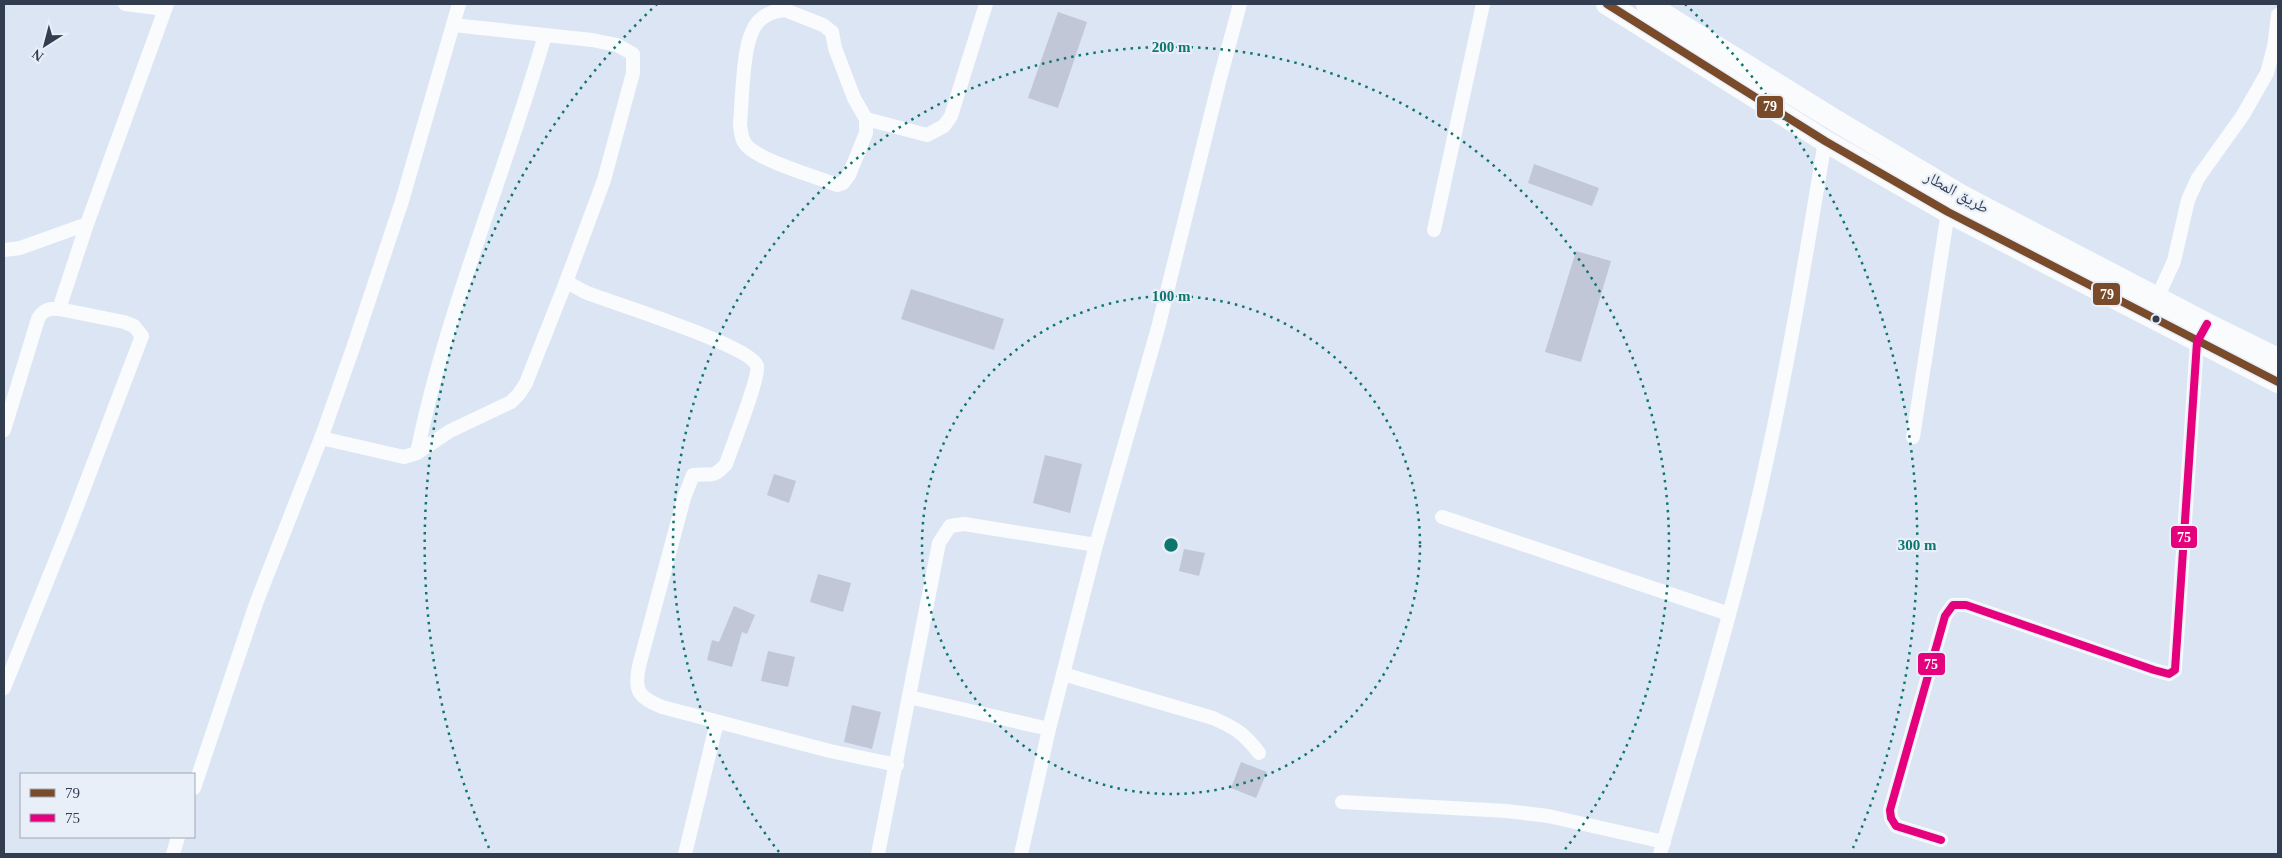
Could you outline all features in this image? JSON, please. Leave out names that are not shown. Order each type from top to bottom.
[{"type":"main road","name":"طريق المطار","points":[[1607,4],[1688,42],[1954,203]]},
{"type":"main road","name":"طريق المطار","points":[[1647,4],[1688,42],[1825,141],[1954,203],[2202,333],[2278,382]]},
{"type":"main road","name":"طريق المطار","points":[[2202,333],[2278,359]]},
{"type":"street","points":[[59,308],[87,224],[166,6],[125,4]]},
{"type":"street","points":[[195,785],[257,601],[321,438],[402,200],[459,4]]},
{"type":"street","points":[[866,119],[866,133],[849,174],[843,183],[837,185],[758,154],[746,145],[740,124],[748,46],[752,32],[759,21],[772,11],[785,10],[823,25],[832,32],[835,48],[854,98],[866,119],[928,135],[944,126],[951,116],[986,4]]},
{"type":"street","points":[[1020,854],[1048,729],[1096,545],[1158,328],[1240,4]]},
{"type":"street","points":[[1434,230],[1483,4]]},
{"type":"street","points":[[2153,307],[2174,261],[2188,200],[2198,178],[2243,114],[2268,73],[2278,15]]},
{"type":"street","points":[[321,438],[404,458],[417,453],[450,431],[510,402],[519,394],[532,370],[604,180],[633,73],[635,60],[633,54],[617,45],[453,25]]},
{"type":"street","points":[[417,453],[425,413],[449,329],[524,106],[544,35]]},
{"type":"street","points":[[1342,802],[1523,813],[1586,824],[1662,848],[1729,614],[1769,449],[1803,276],[1825,141]]},
{"type":"street","points":[[1913,437],[1954,203]]},
{"type":"street","points":[[4,250],[20,248],[87,224]]},
{"type":"street","points":[[566,282],[588,293],[704,335],[746,355],[757,366],[726,464],[718,473],[711,476],[693,475],[689,485],[660,583],[637,677],[636,688],[640,694],[650,702],[717,722],[830,751],[896,765]]},
{"type":"street","points":[[4,430],[38,319],[42,312],[49,308],[59,308],[124,322],[134,326],[142,336],[71,522],[4,688]]},
{"type":"street","points":[[1941,840],[1896,826],[1891,818],[1890,810],[1945,616],[1953,605],[1966,604],[2154,670],[2169,674],[2175,670],[2202,333]]},
{"type":"street","points":[[1442,517],[1729,614]]},
{"type":"street","points":[[878,854],[940,543],[950,526],[964,524],[982,525],[1096,545]]},
{"type":"street","points":[[1063,674],[1213,718],[1236,728],[1259,753]]},
{"type":"street","points":[[909,697],[1048,729]]},
{"type":"street","points":[[685,854],[717,722]]},
{"type":"street","points":[[173,854],[178,838]]},
{"type":"building","points":[[1058,12],[1087,22],[1058,108],[1028,98]]},
{"type":"building","points":[[1534,164],[1599,188],[1592,206],[1528,183]]},
{"type":"building","points":[[1576,251],[1611,261],[1581,362],[1545,352]]},
{"type":"building","points":[[911,289],[1004,319],[994,350],[901,319]]},
{"type":"building","points":[[1045,455],[1082,464],[1070,513],[1033,503]]},
{"type":"building","points":[[774,474],[796,481],[789,503],[767,495]]},
{"type":"building","points":[[1184,549],[1205,553],[1199,576],[1179,571]]},
{"type":"building","points":[[818,574],[851,583],[843,612],[810,602]]},
{"type":"building","points":[[734,606],[755,615],[747,634],[742,632],[732,667],[707,660],[712,640],[719,642]]},
{"type":"building","points":[[768,651],[795,657],[788,687],[761,681]]},
{"type":"building","points":[[852,705],[881,712],[872,749],[844,742]]},
{"type":"building","points":[[1241,762],[1267,772],[1256,798],[1231,788]]},
{"type":"transit line","name":"79","points":[[1607,4],[1825,141],[1948,212],[2278,382]]},
{"type":"transit line","name":"75","points":[[1941,840],[1896,826],[1891,818],[1890,810],[1945,616],[1953,605],[1966,605],[2154,670],[2169,674],[2175,670],[2197,342],[2207,324]]}]
